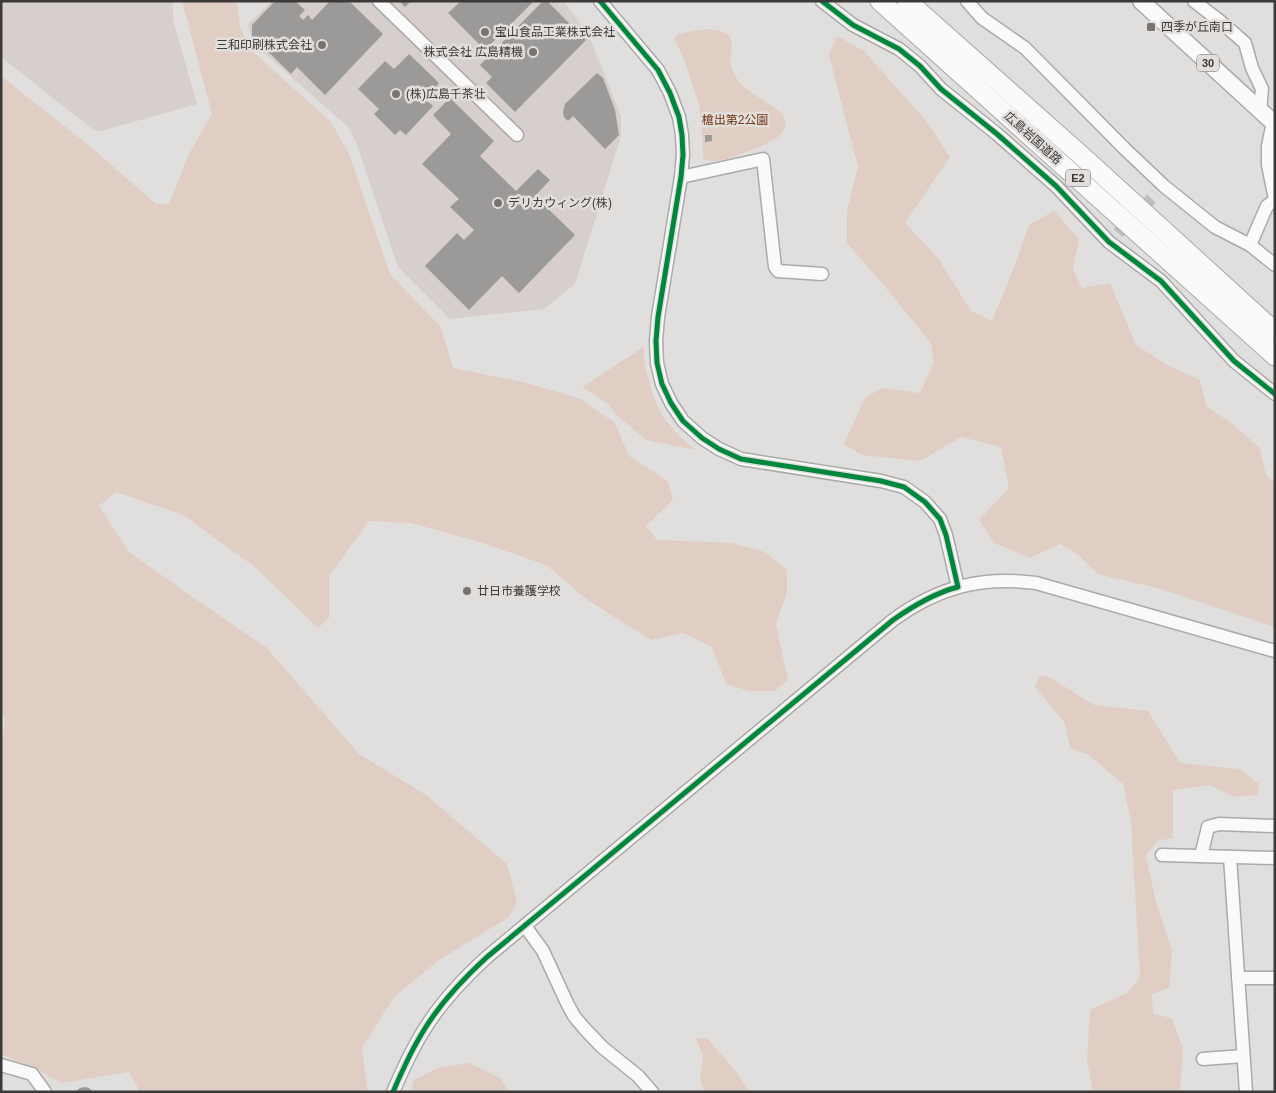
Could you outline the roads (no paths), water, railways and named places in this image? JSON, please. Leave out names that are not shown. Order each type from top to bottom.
[{"type":"highway","name":"広島岩国道路","points":[[880,1],[1275,356]]},
{"type":"highway","name":"広島岩国道路","points":[[907,1],[1275,332]]},
{"type":"main road","name":"30","points":[[1141,1],[1274,123]]},
{"type":"street","points":[[379,1],[517,135]]},
{"type":"street","points":[[600,1],[658,70],[670,93],[679,117],[683,155],[681,177],[658,317],[656,341],[662,384],[672,403],[683,421],[708,442],[741,459],[881,481],[904,487],[925,502],[940,519],[948,540],[958,587]]},
{"type":"street","points":[[967,1],[982,18],[1024,48],[1160,190],[1215,227],[1250,245],[1275,265]]},
{"type":"street","points":[[1194,1],[1245,43],[1252,68],[1262,89],[1260,110]]},
{"type":"street","points":[[831,4],[853,25],[899,49],[920,66],[941,89],[997,134],[1113,237],[1160,281],[1234,361],[1275,394]]},
{"type":"street","points":[[1250,245],[1266,206],[1275,200],[1268,165],[1268,146],[1274,123]]},
{"type":"street","points":[[681,177],[763,159],[775,266],[778,271],[822,274]]},
{"type":"street","points":[[393,1092],[424,1029],[438,1009],[470,973],[893,620],[921,601],[958,587],[981,582],[1002,580],[1036,583],[1275,651]]},
{"type":"street","points":[[1202,856],[1208,827],[1219,824],[1275,826]]},
{"type":"street","points":[[1162,855],[1275,858]]},
{"type":"street","points":[[1230,857],[1246,1092]]},
{"type":"street","points":[[525,926],[543,951],[566,1003],[574,1016],[602,1047],[638,1076],[652,1092]]},
{"type":"street","points":[[1238,978],[1275,978]]},
{"type":"street","points":[[1203,1059],[1243,1056]]},
{"type":"street","points":[[1,1064],[32,1074],[45,1092]]},
{"type":"tunnel","points":[[1118,233],[1156,194]]},
{"type":"place","name":"四季が丘南口","points":[[1151,27]]},
{"type":"place","name":"宝山食品工業株式会社","points":[[485,32]]},
{"type":"place","name":"三和印刷株式会社","points":[[322,45]]},
{"type":"place","name":"株式会社 広島精機","points":[[533,52]]},
{"type":"place","name":"(株)広島千茶壮","points":[[396,94]]},
{"type":"place","name":"デリカウィング(株)","points":[[498,203]]},
{"type":"place","name":"廿日市養護学校","points":[[467,591]]},
{"type":"park label","name":"槍出第2公園","points":[[735,120]]}]
